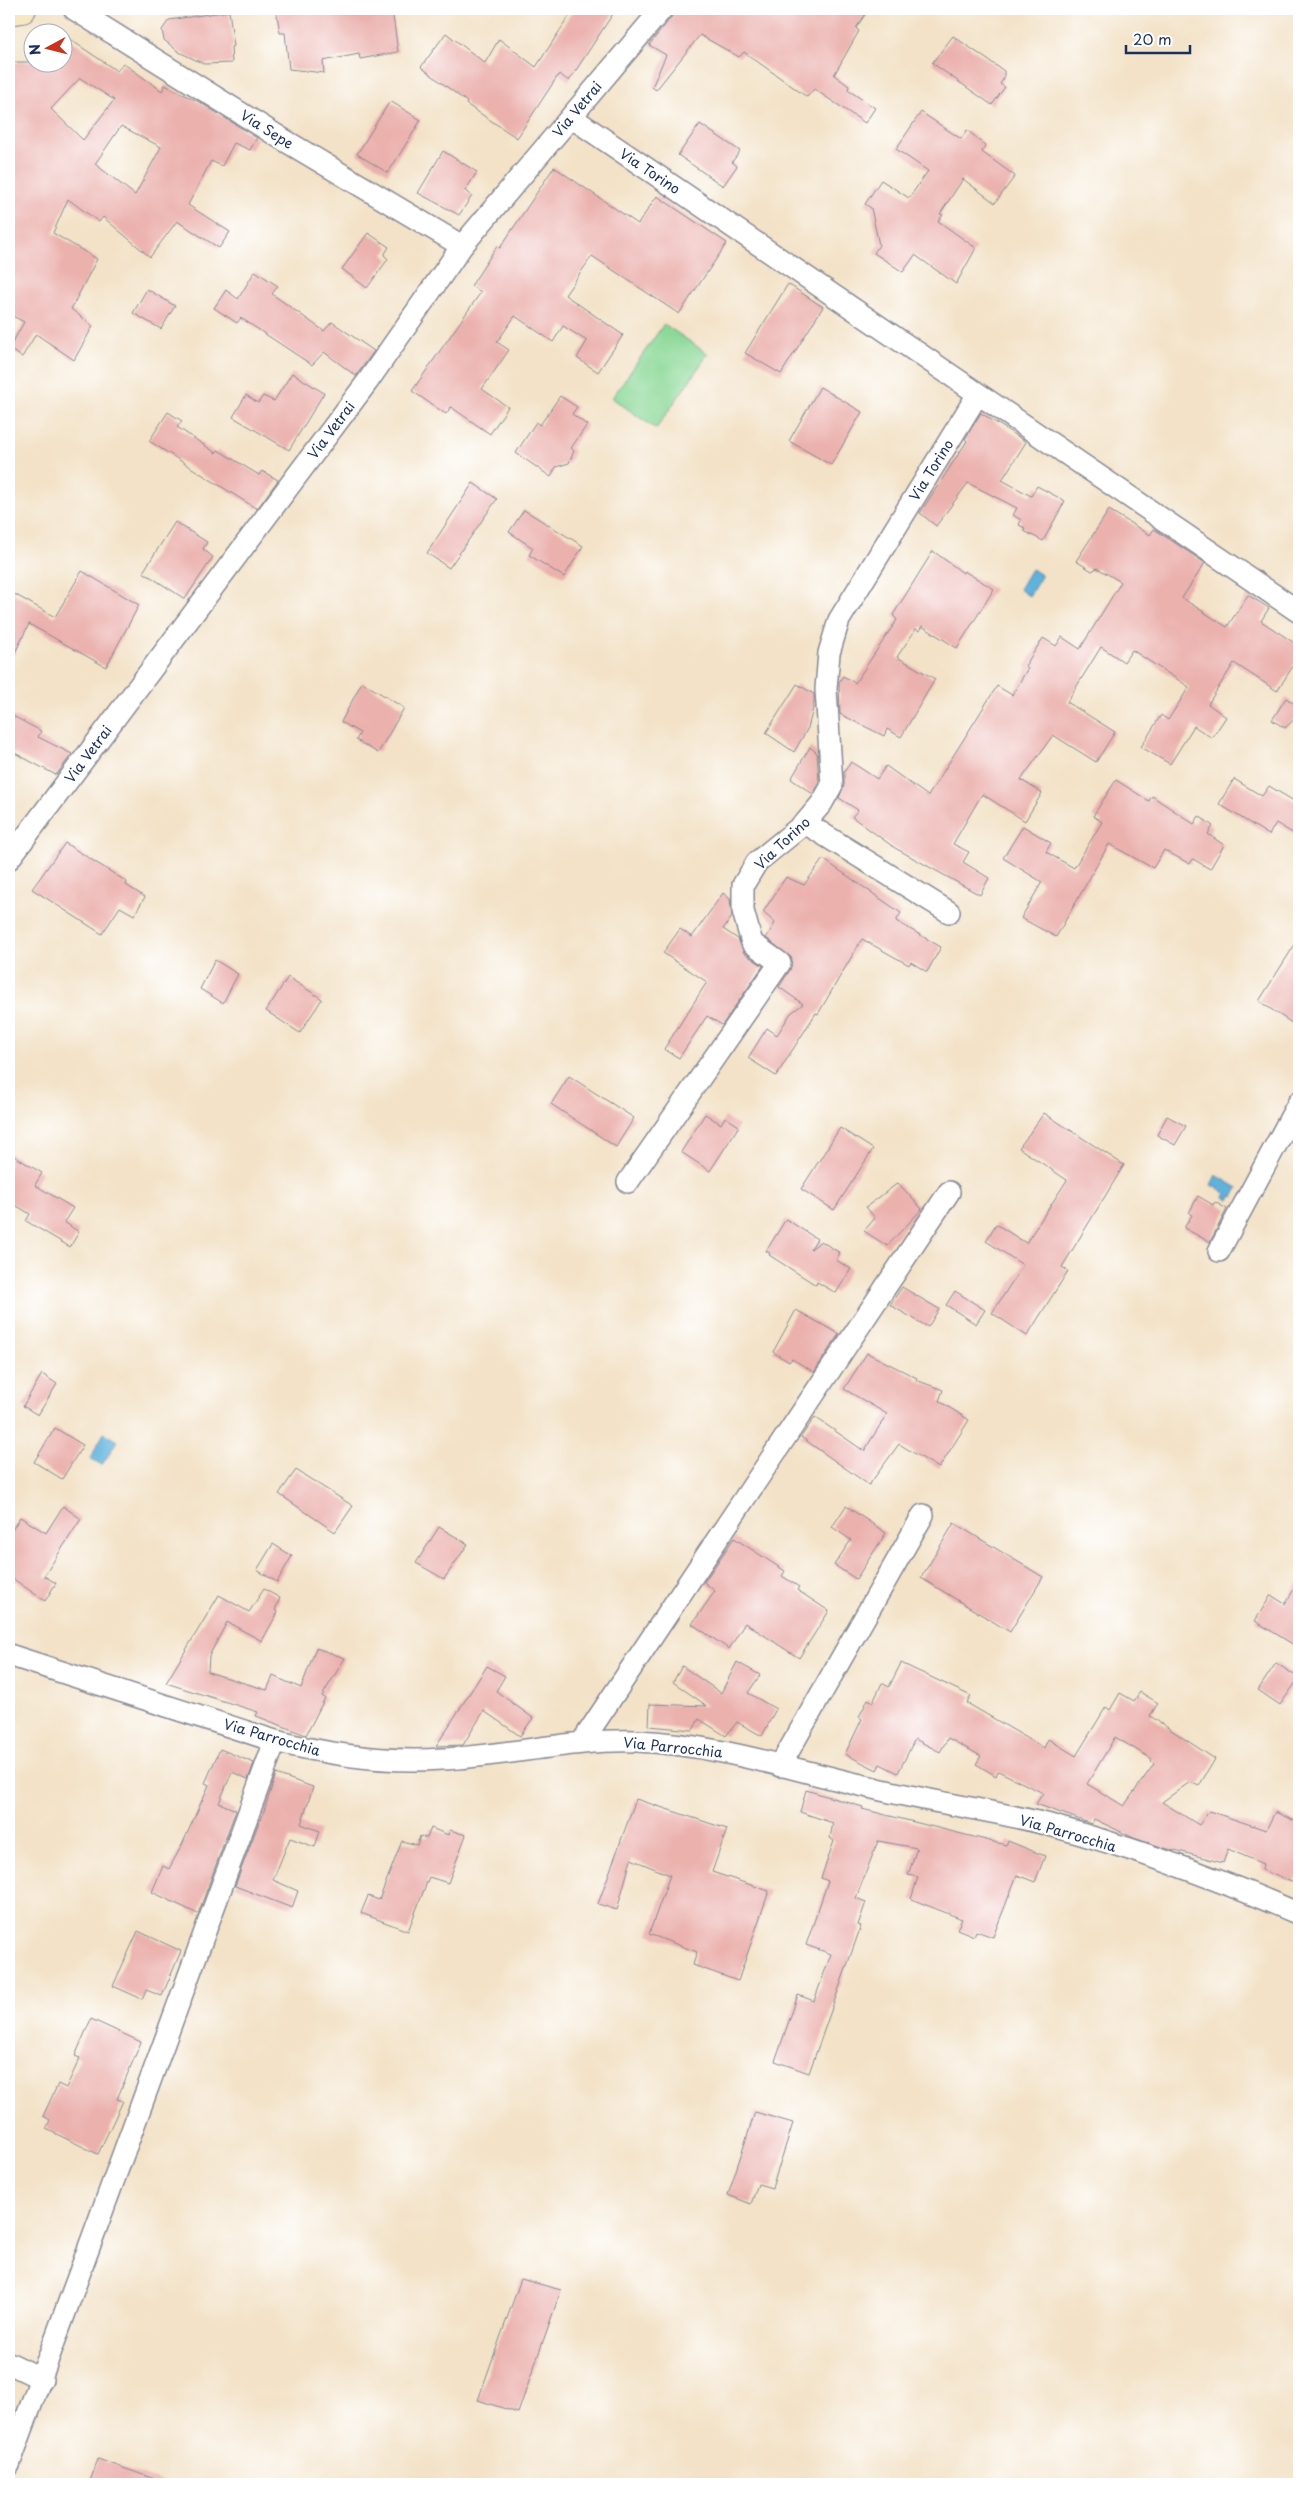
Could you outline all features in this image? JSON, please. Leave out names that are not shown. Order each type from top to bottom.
[{"type":"main road","points":[[9,10],[22,9]]},
{"type":"street","name":"Via Sepe","points":[[74,9],[280,137],[462,246]]},
{"type":"street","name":"Via Vetrai","points":[[9,859],[368,381],[462,246],[662,9]]},
{"type":"street","name":"Via Torino","points":[[570,117],[1299,612]]},
{"type":"street","name":"Via Torino","points":[[628,1182],[780,963],[752,943],[744,911],[743,885],[757,862],[805,824],[822,803],[832,786],[832,761],[826,689],[829,653],[839,620],[978,394]]},
{"type":"street","points":[[805,824],[949,912]]},
{"type":"street","points":[[1219,1251],[1299,1102]]},
{"type":"street","points":[[582,1742],[949,1192]]},
{"type":"street","points":[[780,1766],[923,1515]]},
{"type":"street","name":"Via Parrocchia","points":[[9,1655],[275,1741],[314,1751],[385,1760],[443,1759],[582,1742],[638,1741],[720,1751],[868,1787],[1046,1824],[1138,1853],[1299,1914]]},
{"type":"street","points":[[9,2465],[275,1741]]},
{"type":"street","points":[[9,2363],[42,2379]]},
{"type":"green space","points":[[664,324],[708,354],[656,429],[612,398]]},
{"type":"water","points":[[1031,569],[1042,575],[1029,596],[1019,589]]},
{"type":"water","points":[[1216,1175],[1238,1188],[1229,1200],[1224,1197],[1226,1193],[1211,1185]]},
{"type":"water","points":[[104,1433],[117,1441],[102,1465],[90,1458]]},
{"type":"building","points":[[276,9],[392,9],[398,52],[360,59],[359,54],[323,61],[324,73],[289,69],[285,33],[280,33]]},
{"type":"building","points":[[574,9],[616,9],[569,81],[559,74],[517,138],[466,104],[467,102],[421,67],[446,33],[485,63],[499,39],[536,67]]},
{"type":"building","points":[[678,9],[869,9],[856,28],[859,31],[834,75],[849,86],[848,90],[875,108],[865,123],[814,89],[807,97],[744,52],[739,57],[700,35],[656,90],[652,87],[666,55],[649,45]]},
{"type":"building","points":[[229,11],[234,46],[231,47],[232,63],[204,64],[179,52],[164,40],[162,30],[169,20]]},
{"type":"building","points":[[953,36],[1004,71],[1004,78],[1000,84],[1005,87],[992,105],[932,63]]},
{"type":"building","points":[[72,41],[117,71],[123,63],[162,91],[165,85],[201,103],[257,138],[250,150],[234,143],[222,166],[211,161],[188,205],[230,232],[219,248],[177,221],[150,257],[103,217],[99,222],[68,199],[53,233],[97,259],[71,309],[93,326],[74,360],[36,334],[22,357],[9,349],[24,322],[9,314],[9,253],[15,239],[9,236],[9,62],[22,62],[22,72],[72,72]],"holes":[[[80,78],[114,100],[83,140],[51,109]],[[121,126],[161,147],[135,195],[95,164]]]},
{"type":"building","points":[[390,101],[421,120],[388,173],[357,154]]},
{"type":"building","points":[[921,112],[961,139],[967,130],[985,145],[982,152],[1015,176],[995,203],[963,179],[940,214],[943,215],[938,221],[976,248],[956,284],[915,255],[903,272],[874,253],[879,245],[871,208],[865,204],[881,180],[909,198],[928,171],[896,149]]},
{"type":"building","points":[[700,124],[740,151],[732,162],[737,166],[723,186],[678,155]]},
{"type":"building","points":[[443,151],[477,172],[465,191],[472,196],[459,215],[418,193]]},
{"type":"building","points":[[554,167],[638,224],[657,196],[727,243],[679,314],[592,256],[565,295],[623,335],[598,372],[577,358],[587,341],[563,326],[553,342],[515,316],[497,342],[509,350],[482,389],[508,407],[490,434],[451,407],[446,414],[412,391],[481,292],[471,286],[497,246],[500,248]]},
{"type":"building","points":[[368,233],[389,247],[384,255],[388,259],[367,288],[342,269]]},
{"type":"building","points":[[255,271],[278,286],[272,294],[324,331],[332,322],[374,351],[356,376],[324,352],[312,365],[241,318],[237,323],[214,308],[226,290],[238,299]]},
{"type":"building","points":[[788,284],[823,307],[781,374],[745,353]]},
{"type":"building","points":[[147,289],[175,306],[161,329],[133,313]]},
{"type":"building","points":[[292,373],[324,393],[289,450],[233,417],[246,395],[258,403],[263,396],[274,401]]},
{"type":"building","points":[[820,387],[862,412],[831,465],[789,441]]},
{"type":"building","points":[[560,396],[577,407],[572,414],[587,425],[571,448],[574,451],[569,463],[556,467],[551,477],[516,453],[536,422],[540,425]]},
{"type":"building","points":[[168,412],[182,421],[177,427],[216,453],[218,450],[259,475],[262,471],[278,480],[257,509],[149,441]]},
{"type":"building","points":[[981,413],[1026,442],[1002,480],[1031,496],[1037,486],[1065,501],[1043,541],[1024,531],[1025,528],[1019,525],[1021,520],[1013,515],[1017,508],[968,483],[936,526],[920,513],[967,441],[965,439]]},
{"type":"building","points":[[473,483],[497,499],[449,568],[427,553]]},
{"type":"building","points":[[524,510],[583,546],[564,577],[529,555],[533,548],[509,532]]},
{"type":"building","points":[[1109,510],[1150,535],[1154,529],[1205,563],[1182,598],[1227,627],[1248,595],[1269,608],[1261,621],[1299,646],[1299,657],[1277,691],[1234,663],[1208,704],[1226,717],[1212,738],[1194,726],[1170,764],[1141,747],[1161,715],[1168,720],[1189,687],[1132,650],[1124,662],[1101,647],[1067,702],[1115,732],[1096,762],[1053,735],[1021,780],[1042,793],[1025,821],[982,794],[953,844],[969,852],[963,862],[989,878],[980,895],[895,848],[852,817],[858,810],[839,798],[844,785],[844,772],[851,762],[877,779],[886,766],[928,796],[997,686],[1012,695],[1028,668],[1025,666],[1043,638],[1056,646],[1062,637],[1080,649],[1121,582],[1097,568],[1092,571],[1076,561]]},
{"type":"building","points":[[175,522],[207,542],[203,549],[213,557],[185,599],[143,572]]},
{"type":"building","points":[[933,551],[963,573],[964,571],[994,589],[957,648],[922,626],[919,631],[916,629],[897,657],[935,679],[901,737],[887,729],[884,736],[840,714],[839,682],[843,676],[855,683],[897,620],[893,615]]},
{"type":"building","points":[[82,571],[139,605],[106,667],[29,624],[9,665],[9,591],[55,617]]},
{"type":"building","points":[[362,682],[404,708],[378,753],[356,740],[360,733],[341,722]]},
{"type":"building","points":[[797,684],[814,694],[814,704],[808,728],[794,752],[766,733]]},
{"type":"building","points":[[1286,698],[1299,707],[1299,715],[1285,728],[1272,720]]},
{"type":"building","points":[[9,714],[41,731],[38,737],[72,754],[56,775],[9,750]]},
{"type":"building","points":[[810,747],[817,753],[819,782],[813,794],[791,779]]},
{"type":"building","points":[[1234,779],[1262,796],[1269,786],[1299,804],[1299,837],[1276,823],[1269,835],[1219,804]]},
{"type":"building","points":[[1116,780],[1149,801],[1152,796],[1194,824],[1199,816],[1213,826],[1208,834],[1224,845],[1210,869],[1193,859],[1190,864],[1164,850],[1153,868],[1109,844],[1056,937],[1021,918],[1042,882],[1003,858],[1023,826],[1051,843],[1046,852],[1074,868],[1102,822],[1093,816]]},
{"type":"building","points":[[65,843],[127,882],[126,885],[145,897],[134,915],[120,907],[102,934],[32,889]]},
{"type":"building","points":[[823,859],[901,913],[896,921],[941,947],[927,972],[911,962],[909,965],[862,939],[818,1014],[816,1013],[776,1076],[748,1058],[767,1028],[777,1035],[791,1013],[803,1004],[779,987],[790,970],[792,958],[766,938],[775,923],[763,912],[786,877],[804,885]]},
{"type":"building","points":[[723,893],[730,899],[732,917],[723,929],[738,939],[744,953],[763,966],[722,1025],[707,1016],[679,1058],[664,1049],[707,982],[663,953],[680,929],[692,937]]},
{"type":"building","points":[[1299,938],[1299,1028],[1259,1001]]},
{"type":"building","points":[[215,960],[238,974],[223,1003],[200,989]]},
{"type":"building","points":[[288,977],[322,999],[300,1033],[266,1011]]},
{"type":"building","points":[[569,1076],[634,1118],[616,1147],[551,1104]]},
{"type":"building","points":[[1044,1113],[1124,1165],[1062,1267],[1068,1271],[1027,1336],[992,1313],[1023,1265],[986,1241],[996,1224],[1026,1243],[1067,1180],[1019,1148]]},
{"type":"building","points":[[705,1114],[721,1124],[725,1117],[739,1126],[710,1171],[681,1152]]},
{"type":"building","points":[[1167,1116],[1186,1126],[1175,1145],[1157,1135]]},
{"type":"building","points":[[840,1128],[873,1149],[834,1210],[801,1189]]},
{"type":"building","points":[[9,1153],[42,1173],[35,1185],[73,1208],[64,1222],[79,1232],[70,1247],[26,1221],[30,1214],[9,1201]]},
{"type":"building","points":[[898,1183],[922,1209],[887,1246],[864,1231],[875,1218],[866,1207]]},
{"type":"building","points":[[1198,1196],[1213,1205],[1215,1202],[1227,1209],[1210,1242],[1184,1228],[1192,1215],[1189,1213]]},
{"type":"building","points":[[786,1219],[817,1239],[810,1250],[821,1241],[840,1253],[836,1260],[851,1269],[836,1293],[817,1282],[816,1285],[769,1255],[770,1253],[766,1251]]},
{"type":"building","points":[[902,1287],[939,1309],[928,1327],[890,1305]]},
{"type":"building","points":[[955,1291],[985,1310],[976,1324],[946,1305]]},
{"type":"building","points":[[796,1310],[839,1334],[814,1372],[792,1359],[789,1362],[773,1352]]},
{"type":"building","points":[[867,1353],[917,1378],[916,1380],[943,1390],[939,1401],[969,1420],[939,1468],[899,1444],[869,1485],[801,1437],[815,1417],[864,1451],[887,1414],[844,1389]]},
{"type":"building","points":[[42,1374],[57,1384],[38,1415],[23,1406]]},
{"type":"building","points":[[55,1428],[83,1445],[62,1479],[34,1462]]},
{"type":"building","points":[[296,1470],[353,1506],[335,1532],[279,1494]]},
{"type":"building","points":[[63,1506],[81,1519],[44,1576],[56,1583],[45,1601],[9,1576],[9,1535],[20,1517],[46,1533]]},
{"type":"building","points":[[846,1506],[886,1533],[856,1579],[834,1565],[851,1540],[832,1527]]},
{"type":"building","points":[[954,1523],[1043,1577],[1010,1632],[921,1578]]},
{"type":"building","points":[[439,1527],[468,1544],[444,1579],[416,1563]]},
{"type":"building","points":[[734,1538],[785,1571],[782,1576],[799,1587],[797,1590],[829,1611],[799,1658],[745,1623],[729,1649],[692,1624],[715,1591],[704,1582]]},
{"type":"building","points":[[273,1544],[292,1556],[277,1582],[257,1570]]},
{"type":"building","points":[[1299,1581],[1299,1648],[1255,1621],[1271,1595],[1285,1604]]},
{"type":"building","points":[[264,1589],[280,1598],[275,1610],[278,1612],[262,1641],[227,1622],[209,1656],[208,1672],[267,1690],[273,1676],[301,1688],[316,1648],[345,1658],[322,1696],[325,1698],[306,1735],[256,1716],[258,1712],[166,1683],[219,1595],[249,1612]]},
{"type":"building","points":[[737,1662],[760,1675],[748,1693],[776,1709],[762,1736],[737,1722],[726,1736],[699,1719],[693,1730],[649,1726],[650,1704],[707,1706],[673,1682],[682,1666],[721,1693]]},
{"type":"building","points":[[901,1663],[971,1696],[967,1703],[1044,1748],[1048,1739],[1076,1756],[1106,1707],[1110,1710],[1120,1693],[1134,1701],[1140,1692],[1158,1703],[1150,1716],[1215,1759],[1199,1786],[1190,1782],[1162,1802],[1199,1825],[1209,1811],[1266,1830],[1275,1812],[1299,1823],[1299,1872],[1294,1883],[1262,1870],[1263,1864],[1228,1849],[1223,1863],[1174,1851],[1134,1838],[1094,1819],[1092,1824],[1036,1804],[1043,1793],[998,1771],[996,1776],[976,1764],[981,1756],[948,1738],[940,1752],[915,1739],[898,1773],[880,1764],[877,1770],[845,1754],[862,1719],[859,1717],[868,1699],[873,1702],[882,1683],[889,1687]],"holes":[[[1115,1737],[1152,1759],[1151,1761],[1154,1764],[1124,1806],[1087,1784]]]},
{"type":"building","points":[[1276,1663],[1299,1678],[1280,1705],[1258,1690]]},
{"type":"building","points":[[487,1666],[505,1676],[496,1691],[533,1718],[520,1736],[484,1711],[463,1745],[436,1746]]},
{"type":"building","points":[[220,1749],[254,1763],[248,1779],[232,1772],[219,1803],[236,1810],[198,1914],[152,1892],[163,1866],[169,1869],[182,1845],[209,1785],[205,1783]]},
{"type":"building","points":[[276,1774],[313,1787],[301,1824],[320,1831],[315,1847],[290,1838],[273,1880],[298,1891],[292,1908],[235,1886],[261,1820]]},
{"type":"building","points":[[806,1790],[863,1807],[862,1809],[1006,1845],[1008,1841],[1045,1856],[1035,1882],[1017,1875],[993,1937],[976,1931],[974,1936],[957,1929],[962,1919],[911,1899],[918,1877],[908,1875],[917,1848],[878,1841],[856,1898],[866,1902],[858,1925],[861,1926],[809,2073],[775,2061],[798,1995],[814,2001],[831,1954],[806,1945],[828,1881],[821,1878],[834,1841],[830,1838],[833,1823],[800,1812]]},
{"type":"building","points":[[636,1799],[727,1829],[712,1872],[769,1891],[738,1981],[693,1965],[697,1952],[649,1934],[670,1875],[631,1859],[617,1910],[598,1904]]},
{"type":"building","points":[[431,1828],[448,1835],[450,1830],[466,1835],[448,1883],[429,1877],[408,1931],[361,1913],[368,1896],[379,1900],[402,1841],[417,1845],[420,1836],[427,1838]]},
{"type":"building","points":[[138,1931],[181,1951],[162,1996],[146,1990],[142,1999],[113,1986]]},
{"type":"building","points":[[91,2019],[141,2042],[117,2099],[123,2101],[98,2154],[46,2129],[50,2120],[43,2116],[58,2084],[66,2088],[80,2058],[75,2056]]},
{"type":"building","points":[[755,2112],[793,2123],[772,2188],[758,2184],[751,2204],[728,2195]]},
{"type":"building","points":[[521,2279],[561,2290],[518,2413],[478,2400]]},
{"type":"building","points":[[98,2459],[163,2482],[162,2484],[89,2484]]}]
